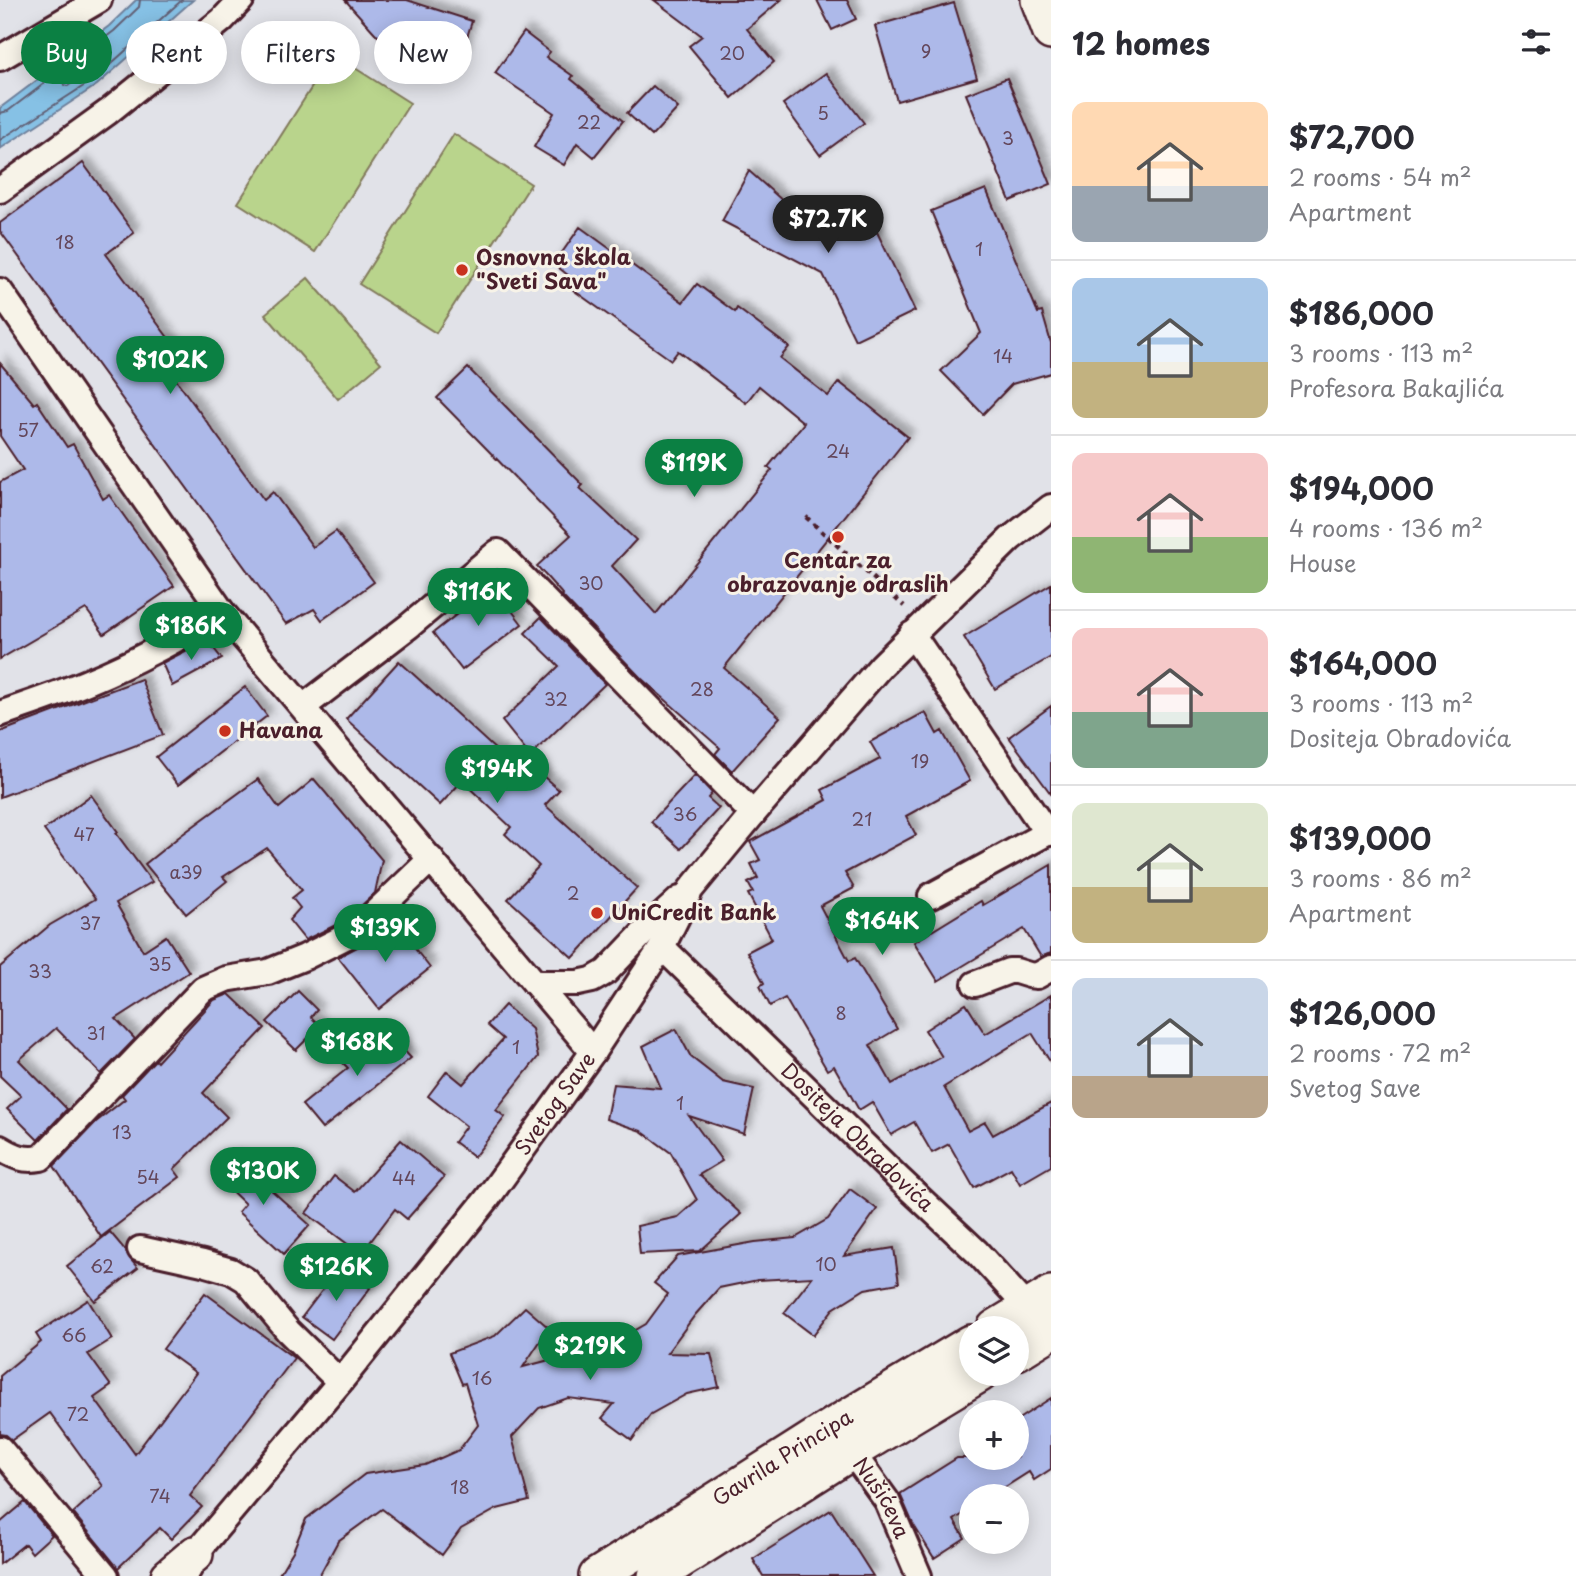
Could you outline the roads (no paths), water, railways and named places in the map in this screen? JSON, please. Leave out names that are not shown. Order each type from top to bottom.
[{"type":"main road","points":[[1039,0],[1051,32]]},
{"type":"main road","points":[[1029,1337],[1045,1316]]},
{"type":"main road","name":"Gavrila Principa","points":[[656,1576],[959,1352]]},
{"type":"main road","name":"Gavrila Principa","points":[[597,1576],[842,1439],[959,1384]]},
{"type":"street","points":[[0,58],[99,0]]},
{"type":"street","points":[[0,190],[107,112],[222,20],[241,0]]},
{"type":"street","points":[[0,291],[223,613],[593,1052]]},
{"type":"street","name":"Svetog Save","points":[[183,1569],[340,1382],[487,1199],[593,1052],[662,947],[691,889],[752,814],[881,666],[918,628],[1010,539],[1051,507]]},
{"type":"street","points":[[303,707],[409,626],[498,552],[752,814]]},
{"type":"street","points":[[0,715],[114,671],[223,613]]},
{"type":"street","points":[[918,628],[1049,833],[930,896]]},
{"type":"street","points":[[0,1148],[13,1156],[29,1160],[41,1158],[204,989],[226,979],[268,972],[355,932],[431,859]]},
{"type":"street","points":[[535,983],[578,983],[592,980],[606,972],[646,929],[691,889]]},
{"type":"street","name":"Dositeja Obradovića","points":[[662,947],[898,1178],[1045,1316]]},
{"type":"street","points":[[975,984],[1009,971],[1037,975],[1051,968]]},
{"type":"street","points":[[140,1249],[222,1268],[246,1280],[288,1331],[340,1382]]},
{"type":"street","name":"Nušićeva","points":[[842,1439],[887,1501],[919,1576]]},
{"type":"street","points":[[0,1449],[106,1576]]},
{"type":"water","points":[[136,0],[193,0],[169,21],[126,21],[126,59],[112,72],[112,23]]},
{"type":"water","points":[[32,84],[98,84],[0,149],[0,108]]},
{"type":"place","name":"Osnovna škola \"Sveti Sava\"","points":[[462,270]]},
{"type":"place","name":"Centar za obrazovanje odraslih","points":[[838,537]]},
{"type":"place","name":"Havana","points":[[225,731]]},
{"type":"place","name":"UniCredit Bank","points":[[597,913]]}]
